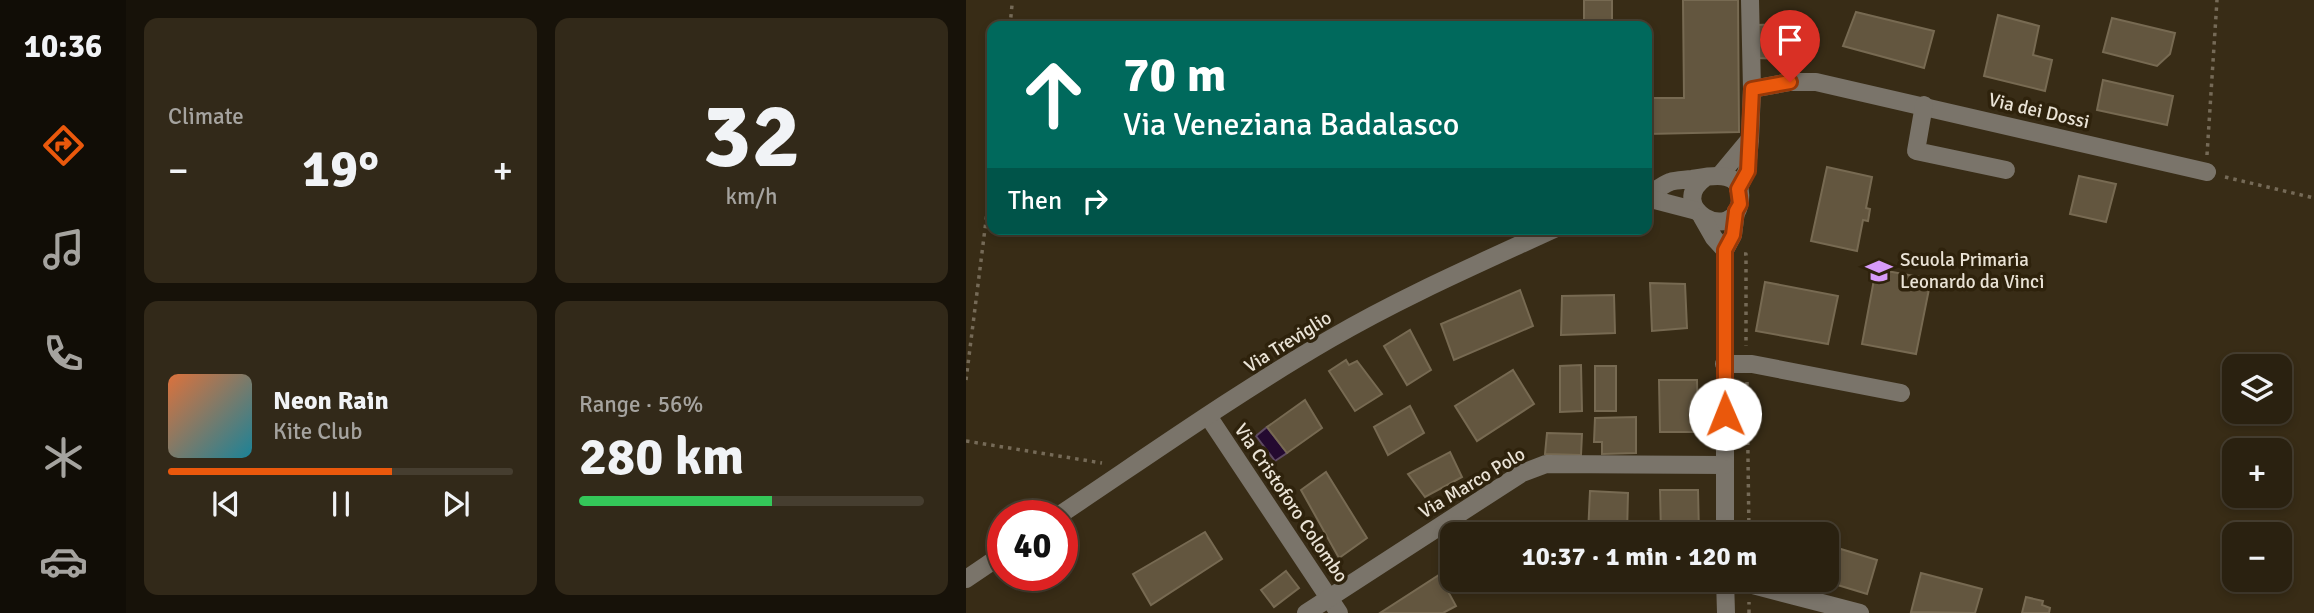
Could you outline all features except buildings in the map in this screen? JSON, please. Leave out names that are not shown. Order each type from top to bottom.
[{"type":"street","points":[[1738,189],[1748,171],[1752,89],[1750,0]]},
{"type":"street","name":"Via dei Dossi","points":[[1752,89],[1790,82],[1816,82],[2207,172]]},
{"type":"street","points":[[1924,105],[1916,150],[2006,170]]},
{"type":"street","points":[[1725,250],[1714,238],[1693,204],[1695,188],[1713,176],[1750,139]]},
{"type":"street","points":[[1652,194],[1670,182],[1713,176],[1728,177],[1738,189],[1740,204],[1731,217],[1716,222],[1652,199]]},
{"type":"street","points":[[1725,522],[1725,250],[1733,235],[1736,211]]},
{"type":"street","name":"Via Treviglio","points":[[1078,502],[1329,340],[1415,293],[1541,235]]},
{"type":"street","points":[[1724,364],[1752,364],[1901,393]]},
{"type":"street","name":"Via Cristoforo Colombo","points":[[1208,416],[1339,613]]},
{"type":"street","name":"Via Marco Polo","points":[[1306,613],[1522,473],[1546,464],[1725,465]]},
{"type":"street","points":[[966,579],[987,565]]},
{"type":"street","points":[[1725,592],[1726,613]]},
{"type":"street","points":[[1780,592],[1860,613]]},
{"type":"path","points":[[2217,0],[2207,172],[2314,198]]},
{"type":"path","points":[[1010,21],[1012,5]]},
{"type":"path","points":[[966,380],[987,213]]},
{"type":"path","points":[[966,441],[1101,463],[1123,472]]},
{"type":"shaded area","points":[[1267,427],[1287,453],[1275,461],[1256,436]]},
{"type":"place","name":"Scuola Primaria Leonardo da Vinci","points":[[1879,271]]},
{"type":"route","points":[[1725,414],[1725,250],[1733,235],[1736,211],[1740,204],[1738,189],[1748,171],[1752,89],[1790,82]]}]
